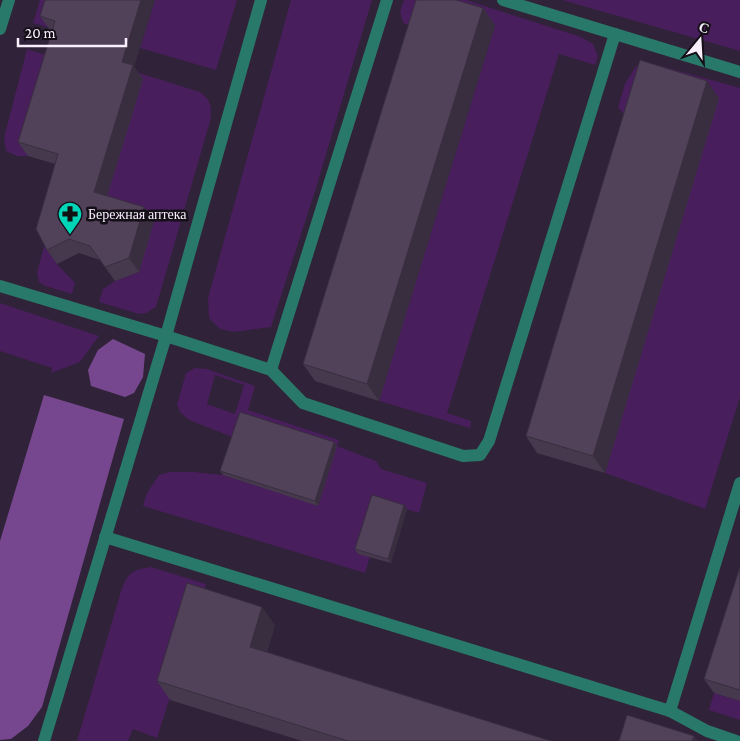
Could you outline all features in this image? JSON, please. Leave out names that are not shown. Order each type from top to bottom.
[{"type":"street","points":[[0,29],[9,0]]},
{"type":"street","points":[[44,741],[166,336],[261,0]]},
{"type":"street","points":[[271,370],[387,0]]},
{"type":"street","points":[[503,0],[740,72]]},
{"type":"street","points":[[0,286],[271,370],[303,403],[463,456],[480,455],[489,440],[615,34]]},
{"type":"street","points":[[670,711],[740,483]]},
{"type":"street","points":[[105,536],[670,711],[707,731],[736,741]]},
{"type":"shaded area","points":[[40,0],[60,0],[51,28],[33,23]]},
{"type":"shaded area","points":[[155,0],[237,0],[216,70],[140,48]]},
{"type":"shaded area","points":[[291,0],[372,0],[316,188],[271,327],[234,332],[220,329],[209,318],[208,298]]},
{"type":"shaded area","points":[[404,0],[466,0],[581,37],[593,44],[598,56],[595,65],[559,54],[447,413],[471,421],[470,428],[379,401],[495,26],[424,30],[403,23],[400,11]]},
{"type":"shaded area","points":[[562,0],[740,0],[740,51]]},
{"type":"shaded area","points":[[27,49],[58,59],[28,156],[17,156],[6,151],[4,138]]},
{"type":"shaded area","points":[[654,64],[740,88],[740,397],[705,509],[605,473],[718,98],[628,120],[618,107],[625,84],[636,66]]},
{"type":"shaded area","points":[[133,71],[200,92],[208,100],[211,113],[156,307],[146,313],[139,314],[99,302],[103,289],[115,281],[139,272],[85,201]]},
{"type":"shaded area","points":[[45,243],[57,264],[75,283],[72,294],[45,286],[39,282],[37,272]]},
{"type":"shaded area","points":[[0,303],[99,336],[80,362],[51,373],[52,368],[0,351]]},
{"type":"shaded area","points":[[113,339],[145,354],[143,377],[134,393],[125,397],[91,386],[88,370],[98,350]]},
{"type":"shaded area","points":[[195,368],[207,369],[255,386],[248,410],[339,440],[337,446],[376,461],[381,469],[427,483],[419,513],[375,500],[359,553],[370,557],[365,573],[143,506],[147,493],[159,475],[170,472],[223,475],[318,505],[336,446],[235,438],[189,420],[180,412],[177,405],[186,373]],"holes":[[[215,375],[244,385],[235,414],[207,404]]]},
{"type":"shaded area","points":[[44,395],[124,419],[42,707],[28,726],[11,739],[0,740],[0,541]]},
{"type":"shaded area","points":[[151,567],[206,584],[157,738],[133,729],[128,741],[77,741],[123,585],[131,573],[139,569]]},
{"type":"shaded area","points":[[714,693],[740,701],[740,720],[709,710]]},
{"type":"building","points":[[45,0],[141,0],[122,62],[133,65],[94,192],[144,207],[129,258],[105,267],[90,246],[69,239],[47,250],[36,229],[58,154],[18,142],[55,21],[40,16]]},
{"type":"building","points":[[416,0],[456,0],[483,8],[367,384],[303,364]]},
{"type":"building","points":[[640,60],[707,81],[593,456],[526,436]]},
{"type":"building","points":[[240,412],[334,442],[315,501],[220,471]]},
{"type":"building","points":[[372,495],[404,505],[388,559],[355,549]]},
{"type":"building","points":[[740,567],[740,690],[704,679]]},
{"type":"building","points":[[187,583],[262,607],[250,647],[551,741],[348,741],[157,681]]},
{"type":"building","points":[[627,715],[694,736],[692,741],[619,741]]},
{"type":"place","name":"Бережная аптека","points":[[70,235]]}]
